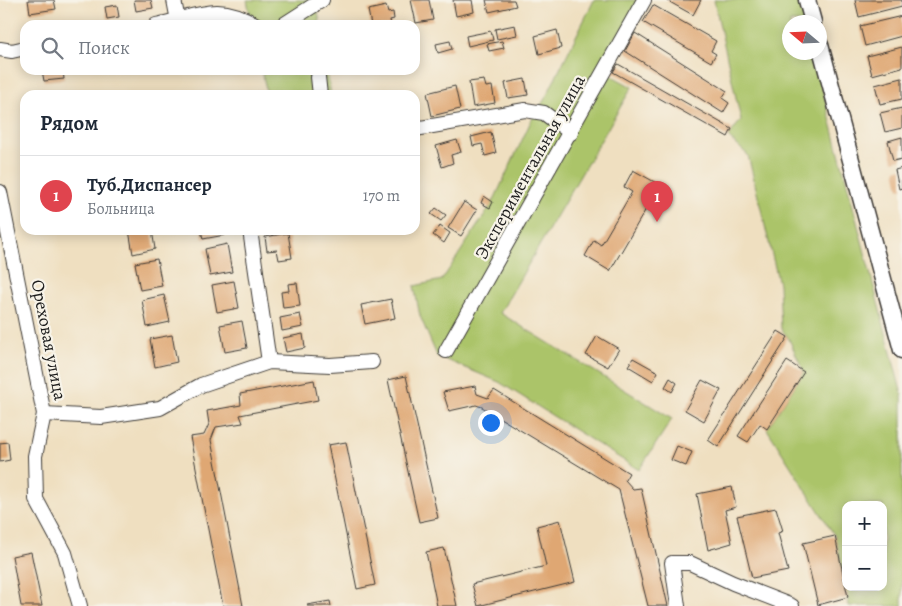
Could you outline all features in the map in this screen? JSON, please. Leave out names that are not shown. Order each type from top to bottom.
[{"type":"main road","points":[[807,0],[811,15]]},
{"type":"main road","points":[[824,60],[902,350]]},
{"type":"street","points":[[174,0],[178,20]]},
{"type":"street","points":[[291,20],[322,0]]},
{"type":"street","name":"Экспериментальная улица","points":[[446,351],[571,133],[644,0]]},
{"type":"street","points":[[180,20],[188,16],[220,10],[240,14],[249,20]]},
{"type":"street","points":[[0,49],[12,51],[20,49]]},
{"type":"street","points":[[318,77],[319,90]]},
{"type":"street","points":[[420,128],[525,110],[544,113],[571,133]]},
{"type":"street","name":"Ореховая улица","points":[[0,192],[44,414],[35,456],[36,499],[65,554],[80,606]]},
{"type":"street","points":[[251,235],[269,362]]},
{"type":"street","points":[[44,414],[101,417],[160,408],[201,385],[269,362],[330,365],[372,362]]},
{"type":"street","points":[[678,606],[672,563],[690,563],[792,606]]},
{"type":"green space","points":[[247,0],[324,0],[318,11],[319,20],[251,20]]},
{"type":"green space","points":[[594,0],[644,0],[605,72],[632,87],[500,313],[672,419],[639,470],[499,382],[437,356],[420,316],[414,286],[442,280],[493,202],[531,121],[546,97]]},
{"type":"green space","points":[[714,0],[799,0],[803,15],[782,15],[782,60],[815,60],[902,395],[902,606],[849,606],[847,591],[887,591],[887,501],[842,501],[842,567],[835,536],[767,429],[804,372],[788,337],[781,329],[779,284],[748,155],[728,137],[741,120]]},
{"type":"green space","points":[[263,75],[328,75],[330,90],[266,90]]},
{"type":"building","points":[[28,0],[54,0],[56,9],[30,13]]},
{"type":"building","points":[[134,0],[151,0],[153,8],[136,11]]},
{"type":"building","points":[[411,0],[429,0],[433,20],[420,22],[420,20],[415,20]]},
{"type":"building","points":[[453,0],[472,0],[474,12],[456,16]]},
{"type":"building","points":[[486,0],[514,0],[516,6],[489,12]]},
{"type":"building","points":[[666,0],[701,0],[693,15]]},
{"type":"building","points":[[855,0],[902,0],[902,6],[859,17]]},
{"type":"building","points":[[117,5],[119,17],[107,19],[105,7]]},
{"type":"building","points":[[653,5],[716,41],[711,51],[716,54],[711,62],[643,22]]},
{"type":"building","points":[[386,6],[388,13],[393,12],[394,19],[370,20],[368,10]]},
{"type":"building","points":[[902,16],[902,36],[865,46],[860,26]]},
{"type":"building","points":[[515,25],[517,35],[497,39],[495,29]]},
{"type":"building","points":[[557,30],[561,48],[539,54],[535,36]]},
{"type":"building","points":[[491,31],[493,40],[468,46],[466,36]]},
{"type":"building","points":[[635,33],[727,91],[722,98],[729,103],[723,113],[625,51]]},
{"type":"building","points":[[450,41],[452,49],[438,53],[436,44]]},
{"type":"building","points":[[502,41],[504,48],[489,51],[487,44]]},
{"type":"building","points":[[902,47],[902,67],[872,75],[867,56]]},
{"type":"building","points":[[618,64],[732,129],[728,137],[613,72]]},
{"type":"building","points":[[43,75],[64,75],[64,79],[44,81]]},
{"type":"building","points":[[902,78],[902,99],[880,104],[875,85]]},
{"type":"building","points":[[525,79],[528,95],[508,98],[505,83]]},
{"type":"building","points":[[484,80],[486,87],[492,86],[495,103],[473,107],[469,82]]},
{"type":"building","points":[[455,86],[460,109],[432,116],[427,93]]},
{"type":"building","points":[[902,108],[902,128],[885,132],[880,113]]},
{"type":"building","points":[[491,132],[496,153],[485,156],[482,144],[473,146],[471,137]]},
{"type":"building","points":[[902,137],[902,159],[893,161],[888,141]]},
{"type":"building","points":[[457,140],[461,152],[451,155],[453,163],[442,167],[436,146]]},
{"type":"building","points":[[902,168],[902,188],[899,189],[895,170]]},
{"type":"building","points":[[633,170],[660,185],[610,271],[585,256],[594,240],[601,245],[632,192],[624,187]]},
{"type":"building","points":[[484,196],[493,202],[490,208],[481,203]]},
{"type":"building","points":[[464,202],[477,210],[461,236],[448,228]]},
{"type":"building","points":[[436,208],[446,215],[441,221],[431,214]]},
{"type":"building","points":[[440,226],[450,233],[444,243],[433,235]]},
{"type":"building","points":[[130,235],[153,235],[155,249],[133,254]]},
{"type":"building","points":[[202,235],[225,235],[203,239]]},
{"type":"building","points":[[288,235],[292,258],[279,260],[277,250],[267,251],[265,237]]},
{"type":"building","points":[[227,244],[232,272],[210,276],[205,249]]},
{"type":"building","points":[[157,259],[162,286],[140,290],[135,263]]},
{"type":"building","points":[[234,281],[239,308],[217,312],[212,285]]},
{"type":"building","points":[[297,283],[300,306],[283,308],[281,292],[289,291],[288,284]]},
{"type":"building","points":[[164,295],[170,322],[147,327],[142,300]]},
{"type":"building","points":[[391,299],[395,318],[365,324],[361,305]]},
{"type":"building","points":[[300,314],[303,327],[282,331],[280,318]]},
{"type":"building","points":[[242,321],[247,348],[225,352],[220,325]]},
{"type":"building","points":[[778,331],[788,337],[718,447],[708,440]]},
{"type":"building","points":[[303,334],[305,348],[286,352],[283,338]]},
{"type":"building","points":[[172,335],[177,362],[155,367],[150,339]]},
{"type":"building","points":[[597,336],[619,349],[608,367],[586,355]]},
{"type":"building","points":[[633,358],[658,372],[653,381],[628,366]]},
{"type":"building","points":[[787,361],[804,372],[767,429],[760,424],[748,442],[738,436]]},
{"type":"building","points":[[406,376],[438,518],[419,522],[388,380]]},
{"type":"building","points":[[670,378],[677,383],[672,392],[665,387]]},
{"type":"building","points":[[314,380],[318,400],[240,415],[243,423],[216,427],[211,440],[243,606],[223,606],[190,437],[204,435],[209,424],[207,411],[241,405],[240,394]]},
{"type":"building","points":[[702,380],[721,390],[704,421],[685,410]]},
{"type":"building","points":[[475,386],[477,394],[488,398],[494,390],[629,473],[625,480],[633,489],[641,488],[668,606],[648,606],[619,490],[482,407],[476,405],[449,411],[443,392]]},
{"type":"building","points":[[8,442],[10,460],[0,462],[0,443]]},
{"type":"building","points":[[346,442],[375,585],[357,589],[328,445]]},
{"type":"building","points":[[677,446],[692,452],[686,466],[671,460]]},
{"type":"building","points":[[732,487],[736,507],[725,510],[732,543],[708,550],[697,494]]},
{"type":"building","points":[[776,508],[783,531],[778,533],[788,571],[752,578],[737,516]]},
{"type":"building","points":[[560,520],[575,582],[478,606],[472,584],[546,566],[537,526]]},
{"type":"building","points":[[835,536],[842,569],[842,591],[847,591],[848,597],[818,605],[803,543]]},
{"type":"building","points":[[444,548],[457,606],[437,606],[426,552]]},
{"type":"building","points":[[31,552],[42,606],[21,606],[12,556]]},
{"type":"building","points":[[330,601],[331,606],[307,606],[307,605]]},
{"type":"place","name":"Туб.Диспансер","points":[[657,222]]}]
